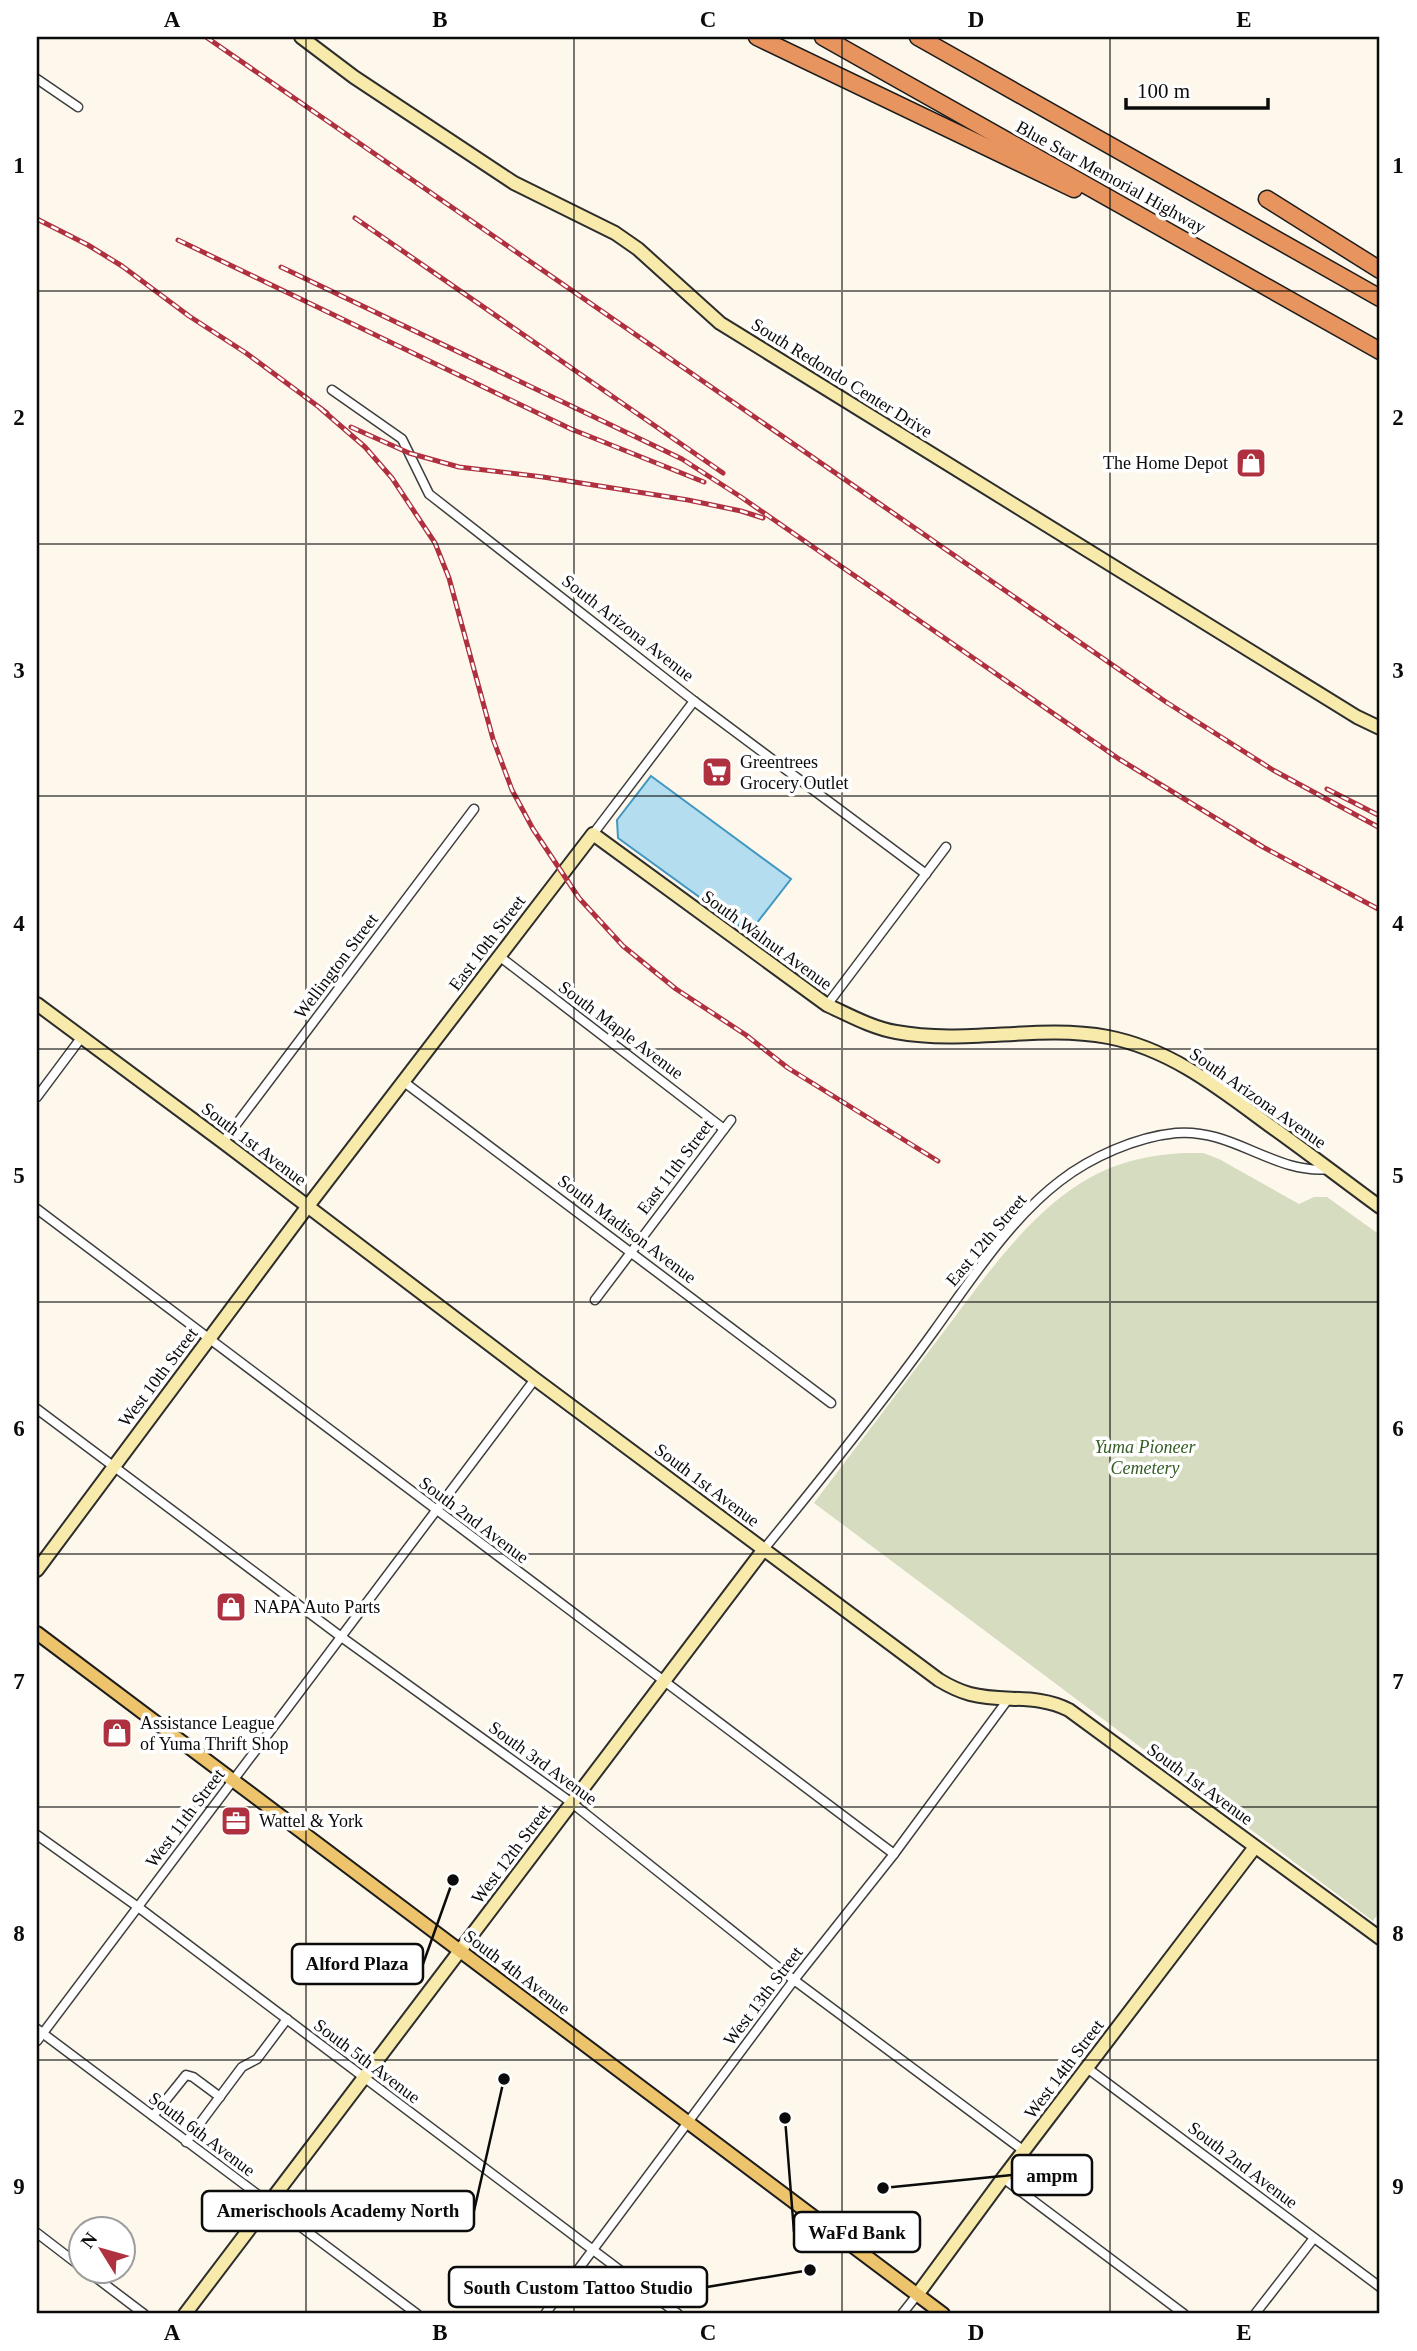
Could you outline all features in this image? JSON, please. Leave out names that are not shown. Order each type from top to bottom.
[{"type":"highway","points":[[757,37],[1205,253]]},
{"type":"highway","name":"Blue Star Memorial Highway","points":[[823,37],[1380,351]]},
{"type":"highway","points":[[918,37],[1380,298]]},
{"type":"highway","points":[[1267,199],[1380,271]]},
{"type":"main road","name":"South 4th Avenue","points":[[37,1633],[943,2314]]},
{"type":"street","name":"South Redondo Center Drive","points":[[301,37],[354,77],[514,183],[615,233],[638,249],[720,323],[1357,717],[1380,728]]},
{"type":"street","points":[[37,79],[78,107]]},
{"type":"street","name":"South Arizona Avenue","points":[[332,390],[402,439],[429,494],[694,701],[926,874]]},
{"type":"street","name":"East 10th Street","points":[[308,1206],[694,701]]},
{"type":"street","name":"Wellington Street","points":[[223,1142],[474,809]]},
{"type":"street","name":"South Walnut Avenue","points":[[593,834],[827,1005],[865,1022],[895,1032],[957,1035],[1038,1032],[1105,1037]]},
{"type":"street","points":[[827,1005],[946,847]]},
{"type":"street","name":"South Maple Avenue","points":[[499,956],[724,1129]]},
{"type":"street","name":"South 1st Avenue","points":[[37,1004],[939,1681],[972,1695],[1038,1699],[1054,1702],[1069,1710],[1380,1938]]},
{"type":"street","name":"South Arizona Avenue","points":[[1105,1037],[1142,1045],[1197,1073],[1380,1207]]},
{"type":"street","points":[[37,1097],[81,1038]]},
{"type":"street","name":"South Madison Avenue","points":[[404,1082],[831,1403]]},
{"type":"street","name":"East 11th Street","points":[[595,1300],[731,1120]]},
{"type":"street","name":"East 12th Street","points":[[764,1549],[933,1332],[979,1266],[1060,1181],[1104,1154],[1150,1138],[1176,1133],[1201,1133],[1228,1140],[1300,1168],[1329,1168]]},
{"type":"street","name":"West 10th Street","points":[[37,1570],[308,1206]]},
{"type":"street","name":"South 2nd Avenue","points":[[37,1209],[894,1854]]},
{"type":"street","name":"West 11th Street","points":[[37,2041],[40,2031],[138,1907],[536,1379]]},
{"type":"street","name":"South 3rd Avenue","points":[[37,1409],[340,1636],[572,1803],[794,1980],[1024,2151]]},
{"type":"street","name":"West 12th Street","points":[[185,2314],[764,1549]]},
{"type":"street","name":"West 13th Street","points":[[545,2314],[1009,1698]]},
{"type":"street","name":"South 5th Avenue","points":[[37,1835],[138,1907],[678,2314]]},
{"type":"street","name":"West 14th Street","points":[[902,2314],[1255,1846]]},
{"type":"street","points":[[186,2142],[242,2067],[257,2059],[287,2020]]},
{"type":"street","name":"South 6th Avenue","points":[[40,2031],[417,2314]]},
{"type":"street","name":"South 2nd Avenue","points":[[1087,2068],[1380,2287]]},
{"type":"street","points":[[153,2116],[186,2075],[193,2077],[219,2097]]},
{"type":"street","points":[[1003,2178],[1184,2314]]},
{"type":"street","points":[[37,2234],[66,2256]]},
{"type":"street","points":[[1255,2314],[1314,2238]]},
{"type":"street","points":[[104,2284],[144,2314]]},
{"type":"green space","name":"Yuma Pioneer Cemetery","points":[[1203,1153],[1219,1159],[1299,1204],[1314,1197],[1327,1197],[1380,1235],[1380,1911],[1373,1921],[814,1503],[991,1269],[1047,1208],[1068,1191],[1113,1167],[1147,1157]]},
{"type":"water","points":[[651,776],[791,879],[749,933],[618,838],[617,820]]},
{"type":"railway","points":[[206,37],[1166,702],[1273,770],[1380,828]]},
{"type":"railway","points":[[355,218],[723,473]]},
{"type":"railway","points":[[37,219],[122,266],[327,413]]},
{"type":"railway","points":[[178,240],[571,429],[704,482]]},
{"type":"railway","points":[[281,267],[682,459],[1119,759],[1263,847],[1380,910]]},
{"type":"railway","points":[[320,408],[365,447],[392,478],[435,543],[449,578],[493,739],[512,790],[533,829],[579,898],[623,946],[676,989],[746,1035],[788,1068],[938,1161]]},
{"type":"railway","points":[[351,427],[409,453],[459,467],[688,500],[763,518]]},
{"type":"railway","points":[[1327,789],[1380,816]]},
{"type":"place","name":"The Home Depot","points":[[1251,463]]},
{"type":"place","name":"Greentrees Grocery Outlet","points":[[717,772]]},
{"type":"place","name":"NAPA Auto Parts","points":[[231,1607]]},
{"type":"place","name":"Assistance League of Yuma Thrift Shop","points":[[117,1733]]},
{"type":"place","name":"Wattel & York","points":[[236,1821]]},
{"type":"place","name":"Alford Plaza","points":[[453,1880]]},
{"type":"place","name":"Amerischools Academy North","points":[[504,2079]]},
{"type":"place","name":"WaFd Bank","points":[[785,2118]]},
{"type":"place","name":"ampm","points":[[883,2188]]},
{"type":"place","name":"South Custom Tattoo Studio","points":[[810,2270]]}]
